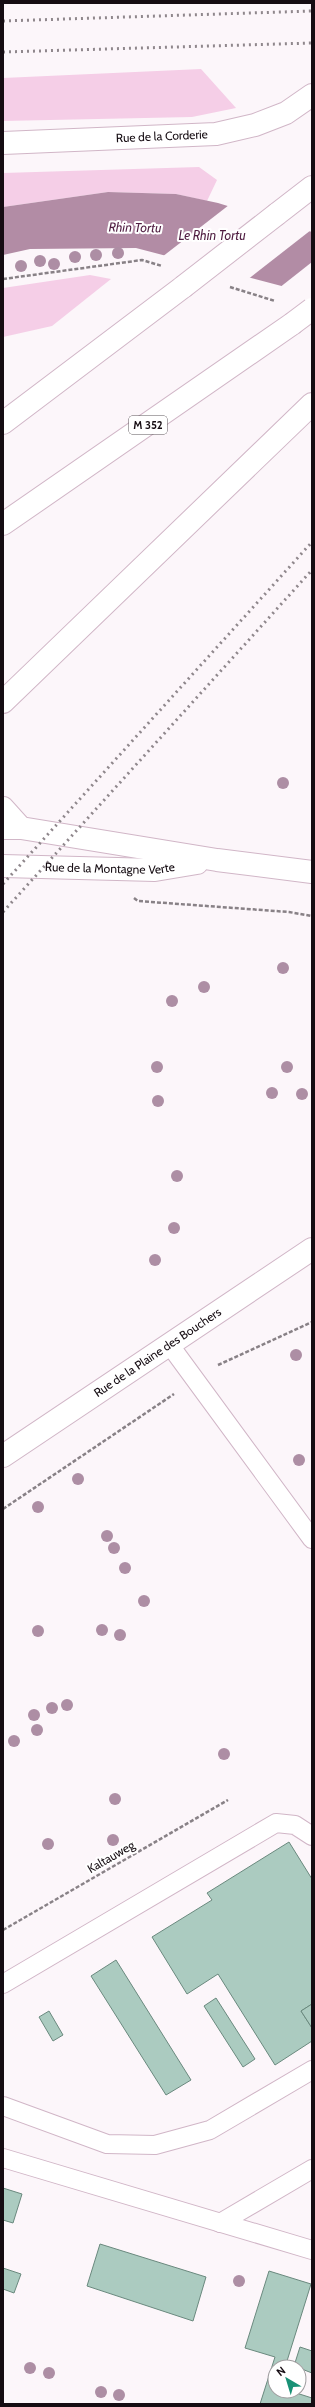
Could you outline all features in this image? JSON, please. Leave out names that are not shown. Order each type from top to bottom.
[{"type":"main road","name":"Rue de la Corderie","points":[[3,143],[216,134],[255,125],[274,118],[286,113],[312,95]]},
{"type":"main road","points":[[3,424],[312,187]]},
{"type":"main road","name":"M 352","points":[[3,524],[312,309]]},
{"type":"main road","points":[[3,702],[312,404]]},
{"type":"main road","name":"Rue de la Montagne Verte","points":[[3,808],[12,828],[217,860],[312,872]]},
{"type":"main road","name":"Rue de la Montagne Verte","points":[[3,866],[155,870],[217,860]]},
{"type":"main road","name":"Rue de la Plaine des Bouchers","points":[[3,1456],[312,1249]]},
{"type":"lane","points":[[169,1344],[194,1381],[312,1539]]},
{"type":"lane","points":[[3,1984],[276,1823],[295,1825],[312,1836]]},
{"type":"lane","points":[[3,2106],[107,2144],[155,2145],[210,2130],[312,2070]]},
{"type":"lane","points":[[3,2158],[312,2250]]},
{"type":"lane","points":[[220,2223],[312,2169]]},
{"type":"path","points":[[3,1509],[194,1381],[239,1354],[312,1322]]},
{"type":"path","name":"Kaltauweg","points":[[3,1930],[228,1800]]},
{"type":"shaded area","points":[[201,69],[236,108],[192,117],[3,121],[3,78]]},
{"type":"shaded area","points":[[199,167],[217,180],[207,201],[176,194],[108,192],[3,207],[3,173]]},
{"type":"shaded area","points":[[90,275],[111,279],[52,326],[3,337],[3,288]]},
{"type":"water","name":"Le Rhin Tortu","points":[[108,192],[176,194],[218,203],[312,232],[312,294],[136,248],[30,249],[3,255],[3,207]]},
{"type":"pier","points":[[229,205],[311,230],[247,280],[162,257]]},
{"type":"pier","points":[[312,262],[312,296],[279,288]]},
{"type":"building","points":[[289,1842],[312,1879],[312,2004],[301,2011],[312,2028],[312,2041],[275,2065],[218,1974],[187,1994],[152,1937],[212,1900],[207,1893]]},
{"type":"building","points":[[116,1960],[191,2080],[166,2095],[91,1976]]},
{"type":"building","points":[[216,1998],[255,2059],[243,2067],[204,2006]]},
{"type":"building","points":[[312,2004],[312,2028],[301,2011]]},
{"type":"building","points":[[49,2011],[63,2035],[53,2041],[39,2017]]},
{"type":"building","points":[[3,2188],[22,2194],[13,2223],[3,2220]]},
{"type":"building","points":[[100,2244],[206,2277],[193,2321],[87,2286]]},
{"type":"building","points":[[3,2268],[21,2274],[14,2293],[3,2289]]},
{"type":"building","points":[[269,2271],[311,2284],[288,2359],[274,2359],[275,2357],[245,2348]]},
{"type":"building","points":[[300,2347],[312,2351],[312,2373],[307,2371],[307,2359],[296,2359]]},
{"type":"building","points":[[267,2382],[267,2399],[307,2399],[307,2396],[312,2398],[312,2404],[260,2404]]},
{"type":"railway","points":[[3,21],[312,11]]},
{"type":"railway","points":[[3,52],[312,43]]},
{"type":"railway","points":[[3,884],[312,542]]},
{"type":"railway","points":[[3,912],[312,570]]},
{"type":"water label","name":"Rhin Tortu","points":[[135,227]]}]
